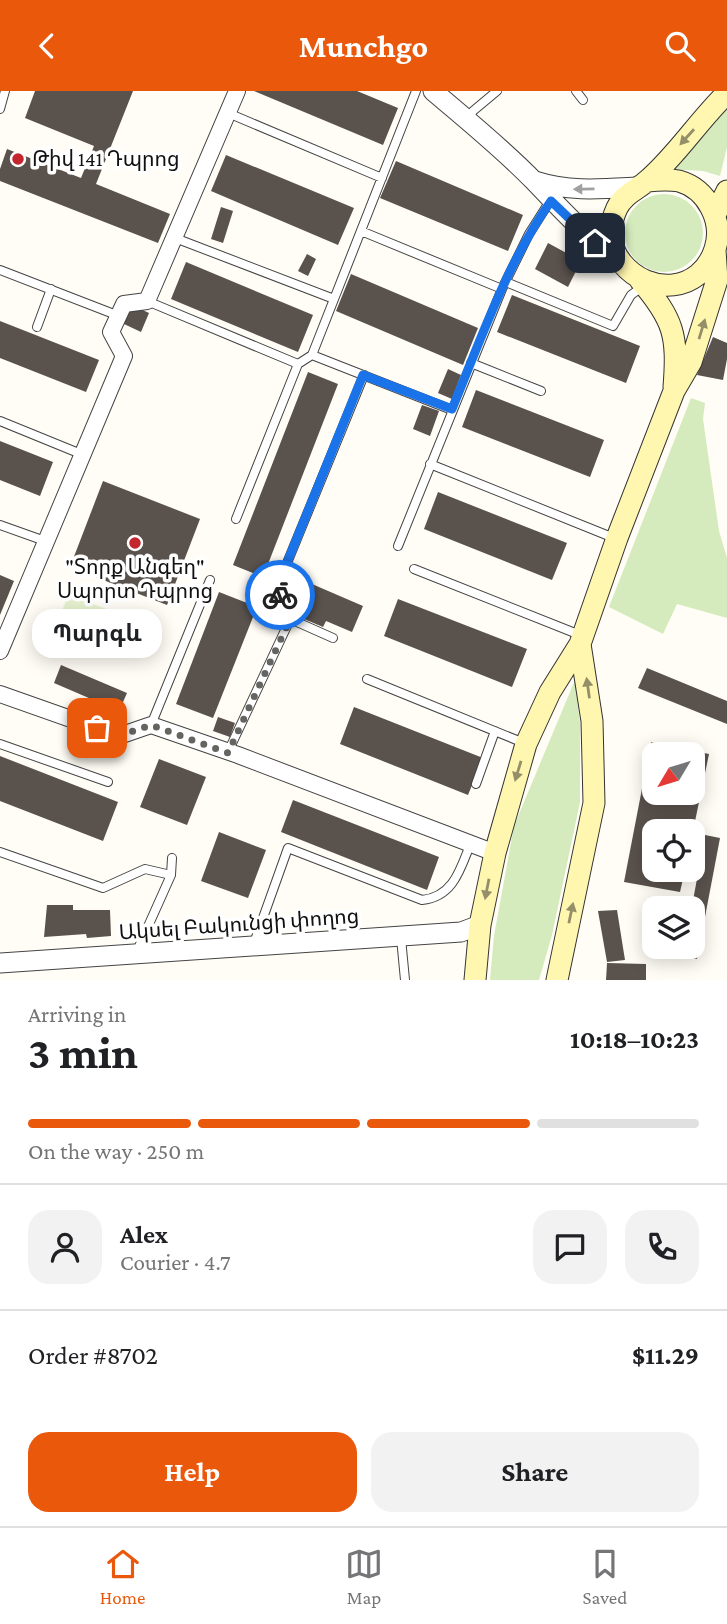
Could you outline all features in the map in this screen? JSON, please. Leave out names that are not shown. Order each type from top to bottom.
[{"type":"main road","points":[[674,390],[677,352],[674,334],[665,311],[617,258],[610,240],[612,220],[618,206],[727,93]]},
{"type":"main road","points":[[475,980],[480,925],[495,853],[526,744],[550,692],[582,640],[617,538],[674,390],[691,362],[717,280],[715,250],[718,238],[715,215],[708,202],[690,186],[666,180],[641,184]]},
{"type":"main road","points":[[715,215],[727,191]]},
{"type":"main road","points":[[642,283],[666,286],[679,284],[701,271],[715,250]]},
{"type":"main road","points":[[556,980],[594,803],[592,722],[582,640]]},
{"type":"street","points":[[2,642],[124,356],[111,332],[124,304],[147,301],[237,91]]},
{"type":"street","points":[[433,91],[534,181],[595,243],[617,258]]},
{"type":"street","points":[[534,181],[556,188],[579,190],[641,184]]},
{"type":"street","points":[[0,694],[119,736],[151,725],[495,853]]},
{"type":"street","name":"Ակսել Բակունցի փողոց","points":[[0,963],[461,932],[480,925]]},
{"type":"lane","points":[[0,109],[5,91]]},
{"type":"lane","points":[[236,519],[298,364],[313,355],[416,91]]},
{"type":"lane","points":[[467,120],[473,111],[497,91]]},
{"type":"lane","points":[[576,91],[583,100]]},
{"type":"lane","points":[[228,113],[382,178]]},
{"type":"lane","points":[[398,546],[504,286],[529,234],[551,201]]},
{"type":"lane","points":[[361,231],[613,326],[631,295],[642,283]]},
{"type":"lane","points":[[175,238],[334,299]]},
{"type":"lane","points":[[0,270],[119,316]]},
{"type":"lane","points":[[37,327],[51,289]]},
{"type":"lane","points":[[147,301],[298,364]]},
{"type":"lane","points":[[313,355],[452,409]]},
{"type":"lane","points":[[471,363],[541,391]]},
{"type":"lane","points":[[228,753],[287,626],[288,618],[278,585],[363,375]]},
{"type":"lane","points":[[0,421],[81,454]]},
{"type":"lane","points":[[430,464],[598,533],[617,538]]},
{"type":"lane","points":[[0,525],[45,541]]},
{"type":"lane","points":[[414,569],[582,640]]},
{"type":"lane","points":[[151,725],[210,580]]},
{"type":"lane","points":[[288,618],[333,638]]},
{"type":"lane","points":[[367,679],[526,744]]},
{"type":"lane","points":[[476,784],[495,731]]},
{"type":"lane","points":[[0,744],[108,782]]},
{"type":"lane","points":[[253,946],[288,848],[422,900],[444,893],[457,878],[470,845]]},
{"type":"lane","points":[[0,852],[103,888],[145,869],[171,875]]},
{"type":"lane","points":[[136,954],[171,875],[172,858]]},
{"type":"lane","points":[[401,935],[405,980]]},
{"type":"green space","points":[[727,108],[727,147],[720,176],[703,171],[669,169]]},
{"type":"green space","points":[[656,194],[672,194],[686,200],[697,211],[703,225],[703,241],[697,255],[686,266],[672,272],[656,272],[642,266],[631,255],[625,241],[625,225],[631,211],[642,200]]},
{"type":"green space","points":[[691,398],[705,403],[703,419],[719,531],[727,558],[727,618],[677,604],[663,634],[609,607]]},
{"type":"green space","points":[[68,595],[128,617],[114,654],[54,632]]},
{"type":"green space","points":[[575,680],[580,724],[580,802],[552,935],[539,980],[490,980],[494,936],[514,826]]},
{"type":"building","name":"Թիվ 141 Դպրոց","points":[[35,91],[133,91],[96,184],[170,214],[158,243],[0,181],[0,169],[7,149],[81,178],[94,146],[25,118]]},
{"type":"building","points":[[254,91],[357,91],[398,108],[383,145]]},
{"type":"building","points":[[226,155],[354,208],[338,245],[211,191]]},
{"type":"building","points":[[396,161],[523,215],[508,251],[380,198]]},
{"type":"building","points":[[221,207],[233,211],[223,243],[211,239]]},
{"type":"building","points":[[548,243],[581,261],[568,287],[535,269]]},
{"type":"building","points":[[307,254],[316,259],[308,276],[298,271]]},
{"type":"building","points":[[186,262],[313,315],[298,352],[171,299]]},
{"type":"building","points":[[351,274],[478,328],[463,365],[336,311]]},
{"type":"building","points":[[512,295],[640,346],[626,383],[497,332]]},
{"type":"building","points":[[136,307],[149,313],[141,332],[124,324],[128,313]]},
{"type":"building","points":[[0,321],[99,360],[86,392],[0,358]]},
{"type":"building","points":[[713,337],[727,343],[723,380],[697,375]]},
{"type":"building","points":[[448,369],[461,375],[452,399],[438,393]]},
{"type":"building","points":[[308,372],[338,384],[263,577],[233,565]]},
{"type":"building","points":[[476,390],[604,440],[590,477],[462,427]]},
{"type":"building","points":[[422,405],[439,411],[430,436],[413,429]]},
{"type":"building","points":[[0,441],[53,462],[40,496],[0,480]]},
{"type":"building","name":"\"Տորք Անգեղ\" Սպորտ Դպրոց","points":[[103,481],[200,519],[167,605],[70,567]]},
{"type":"building","points":[[438,492],[567,543],[552,580],[424,529]]},
{"type":"building","points":[[0,575],[14,581],[0,615]]},
{"type":"building","points":[[291,575],[363,606],[352,632],[326,621],[323,627],[290,613],[292,599],[286,596],[288,592],[285,589]]},
{"type":"building","points":[[219,592],[257,607],[213,718],[176,704]]},
{"type":"building","points":[[398,599],[527,649],[512,687],[384,636]]},
{"type":"building","points":[[61,665],[127,693],[119,711],[54,683]]},
{"type":"building","points":[[647,668],[727,701],[727,724],[638,688]]},
{"type":"building","points":[[354,707],[483,758],[468,795],[340,744]]},
{"type":"building","points":[[218,717],[235,723],[230,737],[213,731]]},
{"type":"building","points":[[705,753],[709,754],[705,773]]},
{"type":"building","points":[[0,756],[118,802],[103,841],[0,801]]},
{"type":"building","points":[[159,759],[206,777],[187,825],[140,807]]},
{"type":"building","points":[[642,789],[642,805],[698,805],[695,819],[642,819],[642,882],[682,882],[680,892],[624,882]]},
{"type":"building","points":[[293,800],[439,857],[427,890],[281,832]]},
{"type":"building","points":[[219,832],[266,850],[248,898],[201,881]]},
{"type":"building","points":[[705,835],[720,838],[705,917],[705,896],[694,896],[696,882],[705,882]]},
{"type":"building","points":[[47,905],[73,905],[73,910],[110,910],[111,936],[87,938],[86,934],[44,937]]},
{"type":"building","points":[[617,910],[625,960],[607,962],[598,911]]},
{"type":"building","points":[[607,963],[646,964],[646,980],[606,980]]},
{"type":"way so far","points":[[97,728],[119,736],[151,725],[228,753],[287,626],[288,618],[280,595]]},
{"type":"place","name":"Թիվ 141 Դպրոց","points":[[18,159]]},
{"type":"place","name":"\"Տորք Անգեղ\" Սպորտ Դպրոց","points":[[135,543]]},
{"type":"place","name":"Պարգև","points":[[97,728]]},
{"type":"route","points":[[280,595],[278,585],[363,375],[452,409],[502,289],[529,234],[551,201],[595,243]]}]
